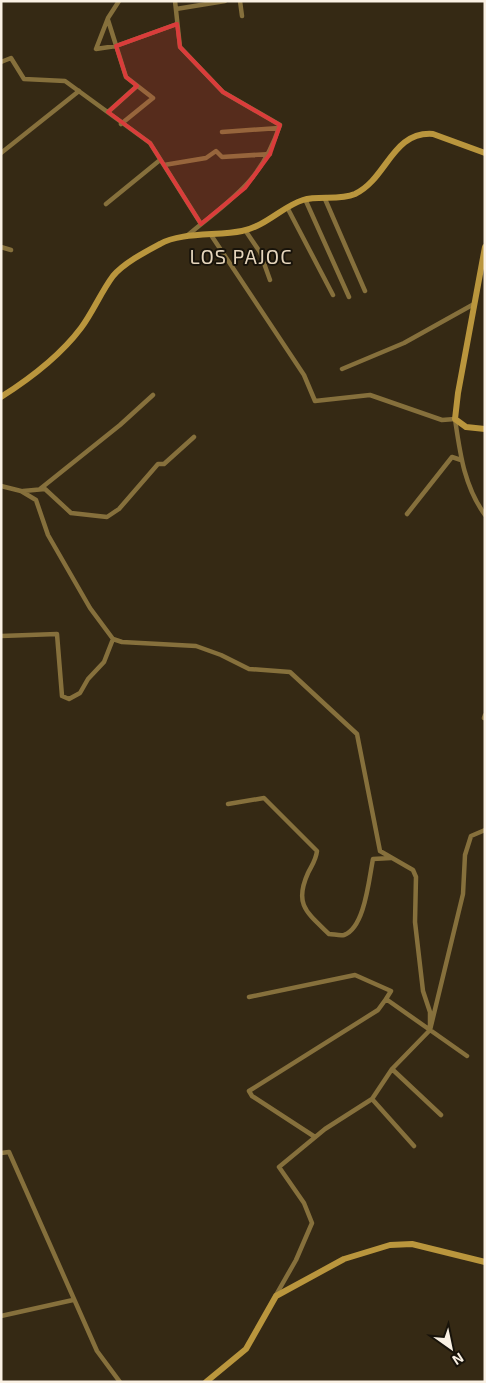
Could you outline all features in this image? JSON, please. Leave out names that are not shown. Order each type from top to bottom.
[{"type":"street","points":[[119,1],[108,20],[96,49],[116,46],[177,24]]},
{"type":"street","points":[[175,1],[180,47],[223,92],[280,125],[270,154],[245,188],[232,202],[186,237]]},
{"type":"street","points":[[176,9],[225,1]]},
{"type":"street","points":[[240,1],[242,16]]},
{"type":"street","points":[[108,20],[126,77],[153,98],[121,124]]},
{"type":"street","points":[[1,62],[11,58],[24,79],[65,81],[108,112],[121,124],[150,143],[201,224]]},
{"type":"street","points":[[108,112],[137,86]]},
{"type":"street","points":[[1,153],[79,91]]},
{"type":"street","points":[[222,132],[279,128]]},
{"type":"street","points":[[1,397],[29,379],[81,328],[114,275],[162,242],[186,237],[211,236],[245,230],[263,224],[305,199],[325,199],[355,194],[379,174],[393,151],[411,138],[424,134],[433,134],[485,153]]},
{"type":"street","points":[[164,165],[206,158],[216,151],[222,158],[270,154]]},
{"type":"street","points":[[106,204],[160,160]]},
{"type":"street","points":[[305,199],[349,297]]},
{"type":"street","points":[[325,199],[365,291]]},
{"type":"street","points":[[288,209],[332,295]]},
{"type":"street","points":[[245,230],[260,252],[270,280]]},
{"type":"street","points":[[211,236],[304,375],[315,401],[370,395],[442,420],[455,419],[466,426],[485,429]]},
{"type":"street","points":[[1,246],[10,250]]},
{"type":"street","points":[[485,247],[483,267],[474,304],[458,393],[455,419],[462,469],[478,505],[485,514]]},
{"type":"street","points":[[342,369],[404,343],[474,304]]},
{"type":"street","points":[[40,489],[101,441],[154,395]]},
{"type":"street","points":[[21,491],[44,489],[71,513],[108,517],[119,509],[158,464],[164,464],[194,437]]},
{"type":"street","points":[[408,514],[452,458],[461,460]]},
{"type":"street","points":[[1,486],[21,491],[36,500],[48,535],[59,557],[102,626],[113,639],[122,642],[196,646],[221,655],[249,669],[290,672],[358,734],[376,840],[380,851],[413,870],[416,877],[414,922],[423,992],[430,1012],[430,1030]]},
{"type":"street","points":[[1,636],[57,634],[59,680],[62,696],[69,699],[80,693],[88,680],[104,662],[113,639]]},
{"type":"street","points":[[228,804],[264,798],[317,851],[316,859],[300,890],[302,904],[328,934],[344,935],[354,928],[364,907],[373,858],[392,858]]},
{"type":"street","points":[[206,1382],[246,1350],[296,1260],[312,1222],[304,1203],[279,1167],[315,1137],[372,1099],[392,1069],[430,1030],[462,894],[465,855],[471,836],[485,830]]},
{"type":"street","points":[[249,996],[355,975],[391,991],[378,1010],[249,1091],[252,1096],[315,1137]]},
{"type":"street","points":[[386,999],[468,1056]]},
{"type":"street","points":[[392,1069],[441,1116]]},
{"type":"street","points":[[372,1099],[414,1146]]},
{"type":"street","points":[[1,1152],[9,1152],[97,1351],[120,1382]]},
{"type":"street","points":[[276,1296],[344,1259],[390,1245],[412,1244],[485,1262]]},
{"type":"street","points":[[1,1316],[73,1300]]},
{"type":"highlighted area","points":[[177,24],[180,47],[223,92],[280,125],[270,154],[245,188],[201,224],[150,143],[108,112],[137,86],[126,77],[116,46]]},
{"type":"district","name":"LOS PAJOC","points":[[241,256]]}]
